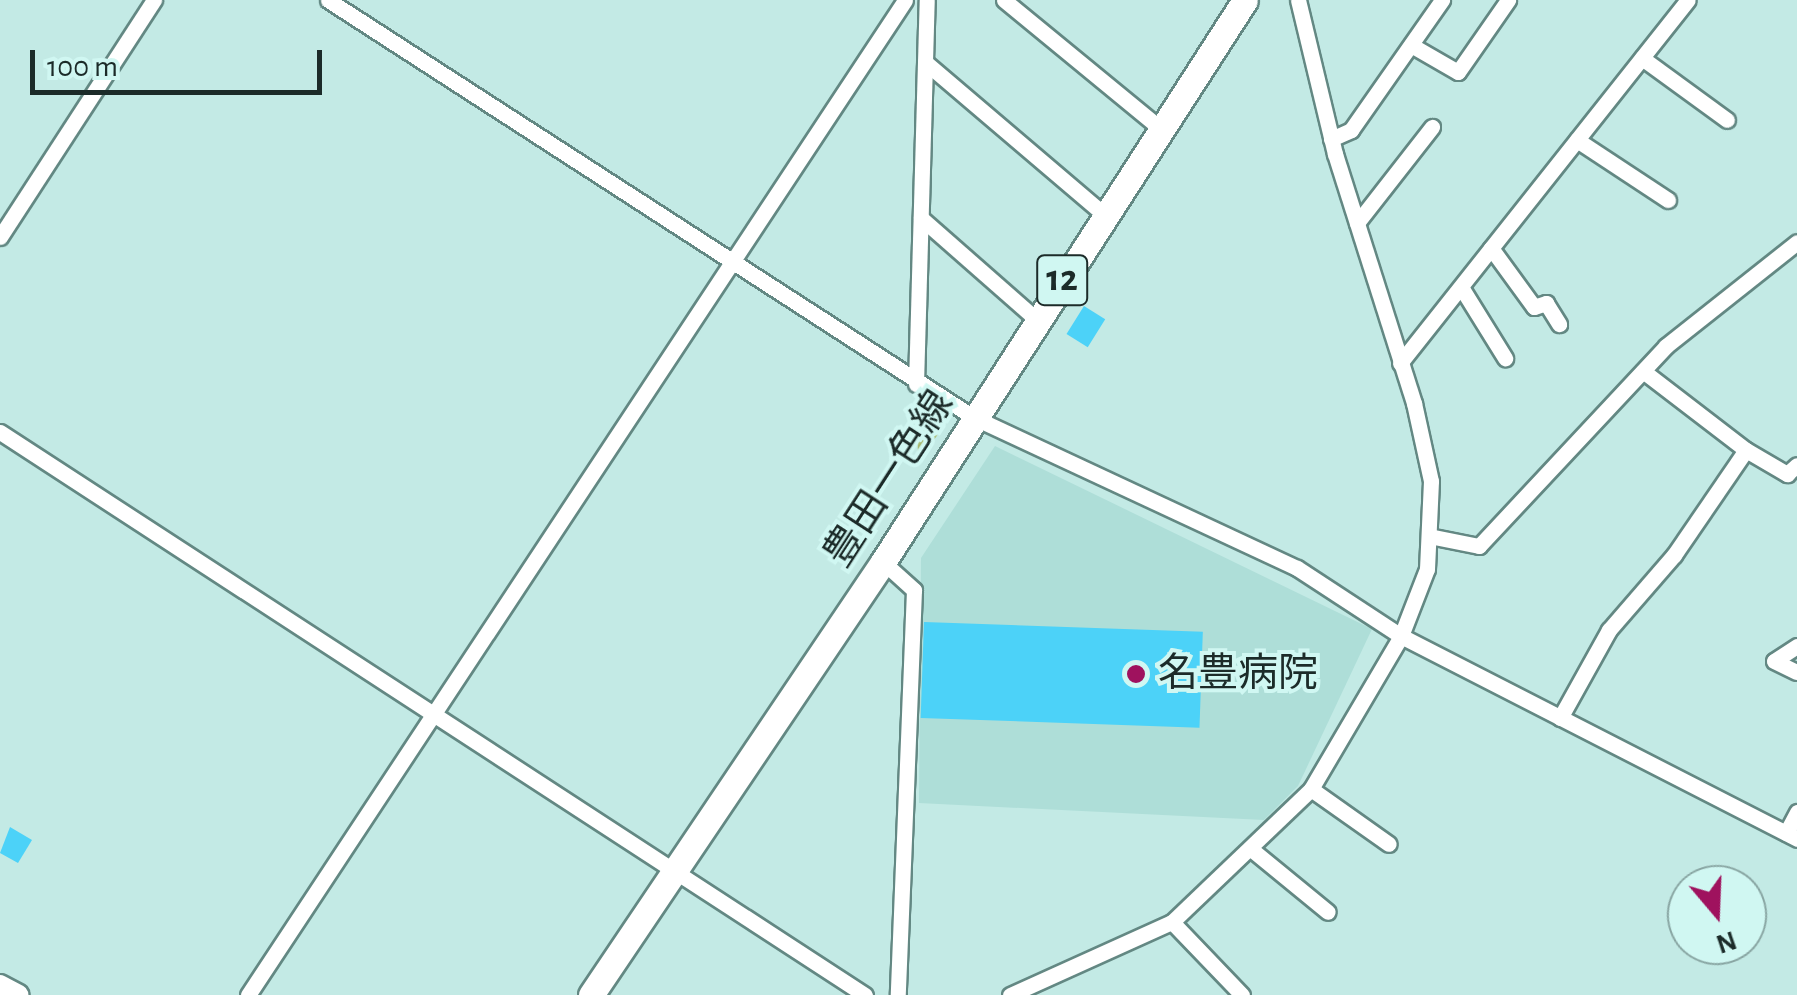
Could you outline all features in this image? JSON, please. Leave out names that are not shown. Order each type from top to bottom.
[{"type":"main road","name":"豊田一色線","points":[[591,995],[670,870],[883,562],[1245,0]]},
{"type":"street","points":[[0,236],[154,0]]},
{"type":"street","points":[[328,0],[973,418],[1297,568],[1401,636],[1792,836],[1797,812]]},
{"type":"street","points":[[248,995],[904,0]]},
{"type":"street","points":[[916,384],[927,0]]},
{"type":"street","points":[[1004,0],[1161,129]]},
{"type":"street","points":[[1014,994],[1172,922],[1311,789],[1401,636],[1427,569],[1431,480],[1400,363],[1331,139],[1298,0]]},
{"type":"street","points":[[1331,139],[1351,130],[1442,0]]},
{"type":"street","points":[[1411,45],[1458,72],[1508,0]]},
{"type":"street","points":[[1400,363],[1688,0]]},
{"type":"street","points":[[1642,58],[1728,120]]},
{"type":"street","points":[[925,62],[1105,215]]},
{"type":"street","points":[[1357,223],[1432,127]]},
{"type":"street","points":[[1577,140],[1668,200]]},
{"type":"street","points":[[921,218],[1037,320]]},
{"type":"street","points":[[1429,536],[1479,546],[1643,371],[1797,242]]},
{"type":"street","points":[[1491,248],[1534,307],[1546,303],[1559,324]]},
{"type":"street","points":[[1461,287],[1505,358]]},
{"type":"street","points":[[1643,371],[1746,450],[1787,474],[1797,464]]},
{"type":"street","points":[[0,432],[865,995]]},
{"type":"street","points":[[1560,718],[1609,630],[1674,556],[1746,450]]},
{"type":"street","points":[[883,562],[914,590],[898,995]]},
{"type":"street","points":[[1797,646],[1774,661],[1797,672]]},
{"type":"street","points":[[1311,789],[1389,844]]},
{"type":"street","points":[[1251,849],[1328,912]]},
{"type":"street","points":[[1172,922],[1233,992]]},
{"type":"street","points":[[0,984],[18,995]]},
{"type":"shaded area","name":"名豊病院","points":[[995,446],[1372,629],[1298,786],[1264,820],[919,803],[921,558]]},
{"type":"green space","points":[[917,406],[945,425],[918,461]]},
{"type":"building","points":[[1084,306],[1105,319],[1088,347],[1067,334]]},
{"type":"building","points":[[924,622],[1203,632],[1199,728],[921,718]]},
{"type":"building","points":[[10,827],[32,840],[18,863],[0,853]]},
{"type":"place","name":"名豊病院","points":[[1136,674]]}]
